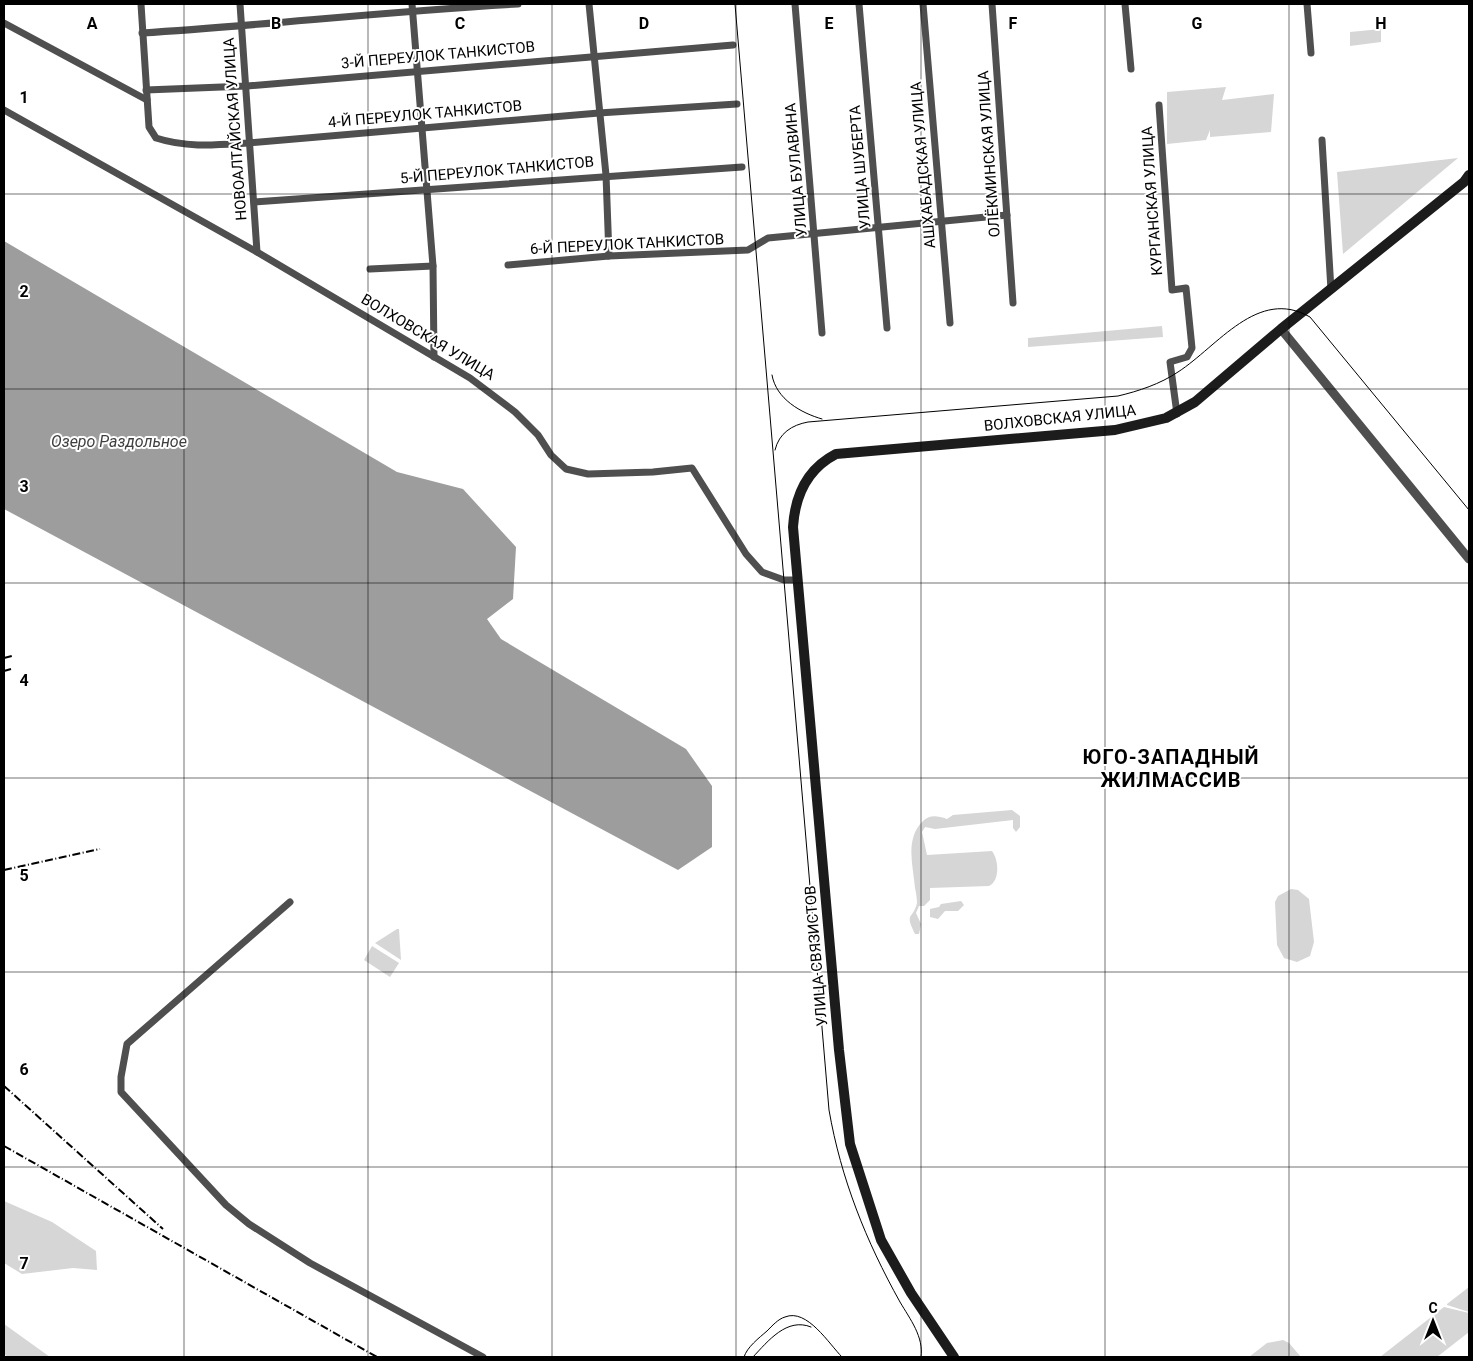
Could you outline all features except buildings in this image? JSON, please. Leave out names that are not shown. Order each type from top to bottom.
[{"type":"main road","name":"ВОЛХОВСКАЯ УЛИЦА","points":[[793,527],[794,506],[804,484],[816,467],[836,454],[1115,430],[1149,424],[1177,414],[1195,402],[1281,329],[1332,290],[1464,182],[1469,175]]},
{"type":"main road","name":"УЛИЦА СВЯЗИСТОВ","points":[[793,527],[839,1050],[850,1144],[881,1240],[911,1293],[954,1357]]},
{"type":"street","name":"4-Й ПЕРЕУЛОК ТАНКИСТОВ","points":[[141,4],[149,127],[156,138],[196,146],[422,129],[599,112],[738,104]]},
{"type":"street","name":"НОВОАЛТАЙСКАЯ УЛИЦА","points":[[240,4],[247,86],[248,143],[257,252]]},
{"type":"street","points":[[142,33],[242,27],[412,7],[518,4]]},
{"type":"street","points":[[589,4],[606,175],[609,256]]},
{"type":"street","name":"УЛИЦА БУЛАВИНА","points":[[796,4],[816,234],[822,333]]},
{"type":"street","name":"УЛИЦА ШУБЕРТА","points":[[859,4],[887,328]]},
{"type":"street","name":"АШХАБАДСКАЯ УЛИЦА","points":[[923,4],[950,323]]},
{"type":"street","name":"ОЛЁКМИНСКАЯ УЛИЦА","points":[[992,4],[1013,303]]},
{"type":"street","points":[[1125,4],[1131,69]]},
{"type":"street","points":[[1307,4],[1311,53]]},
{"type":"street","points":[[412,7],[432,266],[434,356]]},
{"type":"street","points":[[4,23],[147,100]]},
{"type":"street","name":"3-Й ПЕРЕУЛОК ТАНКИСТОВ","points":[[146,90],[247,86],[417,70],[734,45]]},
{"type":"street","name":"КУРГАНСКАЯ УЛИЦА","points":[[1159,105],[1172,290],[1186,288],[1192,348],[1187,357],[1170,362],[1177,414]]},
{"type":"street","name":"ВОЛХОВСКАЯ УЛИЦА","points":[[4,110],[257,252],[470,378],[515,412],[538,435],[551,455],[566,469],[588,474],[653,472],[692,468],[746,554],[762,572],[784,580],[798,580]]},
{"type":"street","points":[[1322,140],[1332,290]]},
{"type":"street","name":"5-Й ПЕРЕУЛОК ТАНКИСТОВ","points":[[254,202],[427,191],[606,175],[742,167]]},
{"type":"street","points":[[816,234],[1007,215]]},
{"type":"street","name":"6-Й ПЕРЕУЛОК ТАНКИСТОВ","points":[[508,265],[609,256],[748,250],[768,238],[816,234]]},
{"type":"street","points":[[370,269],[432,266]]},
{"type":"street","points":[[1281,329],[1469,560]]},
{"type":"street","points":[[290,902],[128,1044],[121,1077],[121,1092],[226,1206],[249,1224],[310,1262],[483,1357]]},
{"type":"shaded area","points":[[1381,29],[1381,42],[1350,46],[1350,32]]},
{"type":"shaded area","points":[[1226,87],[1222,100],[1274,94],[1271,132],[1210,137],[1210,130],[1206,140],[1167,144],[1167,92]]},
{"type":"shaded area","points":[[1458,158],[1343,254],[1337,172]]},
{"type":"shaded area","points":[[1162,326],[1163,337],[1028,347],[1028,338]]},
{"type":"shaded area","points":[[1012,810],[1020,816],[1020,827],[1016,832],[1013,828],[1013,820],[935,829],[925,827],[922,832],[927,855],[992,851],[996,860],[997,875],[989,886],[930,888],[930,900],[924,906],[919,906],[916,913],[921,924],[919,934],[915,934],[910,922],[910,917],[917,903],[911,853],[913,837],[922,822],[931,817],[947,819],[953,815]]},
{"type":"shaded area","points":[[1291,889],[1298,890],[1309,899],[1314,942],[1310,956],[1297,962],[1284,958],[1277,945],[1275,902],[1278,896]]},
{"type":"shaded area","points":[[961,901],[964,905],[958,911],[945,911],[938,919],[930,917],[930,909],[939,907],[941,904]]},
{"type":"shaded area","points":[[399,929],[401,960],[375,943]]},
{"type":"shaded area","points":[[372,946],[399,963],[390,977],[364,960]]},
{"type":"shaded area","points":[[4,1201],[52,1222],[96,1251],[97,1270],[73,1268],[22,1274],[4,1263]]},
{"type":"shaded area","points":[[1469,1287],[1469,1312],[1447,1305],[1447,1304]]},
{"type":"shaded area","points":[[1444,1307],[1469,1313],[1469,1332],[1437,1357],[1380,1357]]},
{"type":"shaded area","points":[[4,1324],[50,1357],[8,1357],[4,1354]]},
{"type":"shaded area","points":[[1283,1340],[1289,1343],[1301,1357],[1249,1357],[1267,1343]]},
{"type":"water","name":"Озеро Раздольное","points":[[4,241],[397,472],[463,489],[516,547],[513,599],[487,619],[501,639],[686,749],[712,786],[712,847],[678,870],[4,509]]},
{"type":"tram line","points":[[735,4],[829,1110],[840,1161],[856,1209],[876,1256],[915,1328],[920,1342],[921,1357]]},
{"type":"tram line","points":[[775,450],[783,434],[797,425],[808,422],[1126,394],[1149,387],[1178,372],[1224,335],[1256,314],[1273,309],[1291,310],[1310,317],[1469,510]]},
{"type":"tram line","points":[[772,375],[774,384],[784,398],[798,409],[822,419]]},
{"type":"tram line","points":[[744,1357],[750,1346],[775,1323],[782,1318],[793,1316],[809,1322],[842,1357]]},
{"type":"tram line","points":[[753,1357],[772,1338],[786,1328],[794,1325],[811,1327]]},
{"type":"railway","points":[[4,658],[12,656]]},
{"type":"railway","points":[[4,671],[11,669]]},
{"type":"railway","points":[[4,870],[100,849]]},
{"type":"railway","points":[[4,1086],[163,1229]]},
{"type":"railway","points":[[4,1146],[377,1357]]},
{"type":"district","name":"ЮГО-ЗАПАДНЫЙ ЖИЛМАССИВ","points":[[1171,768]]}]
